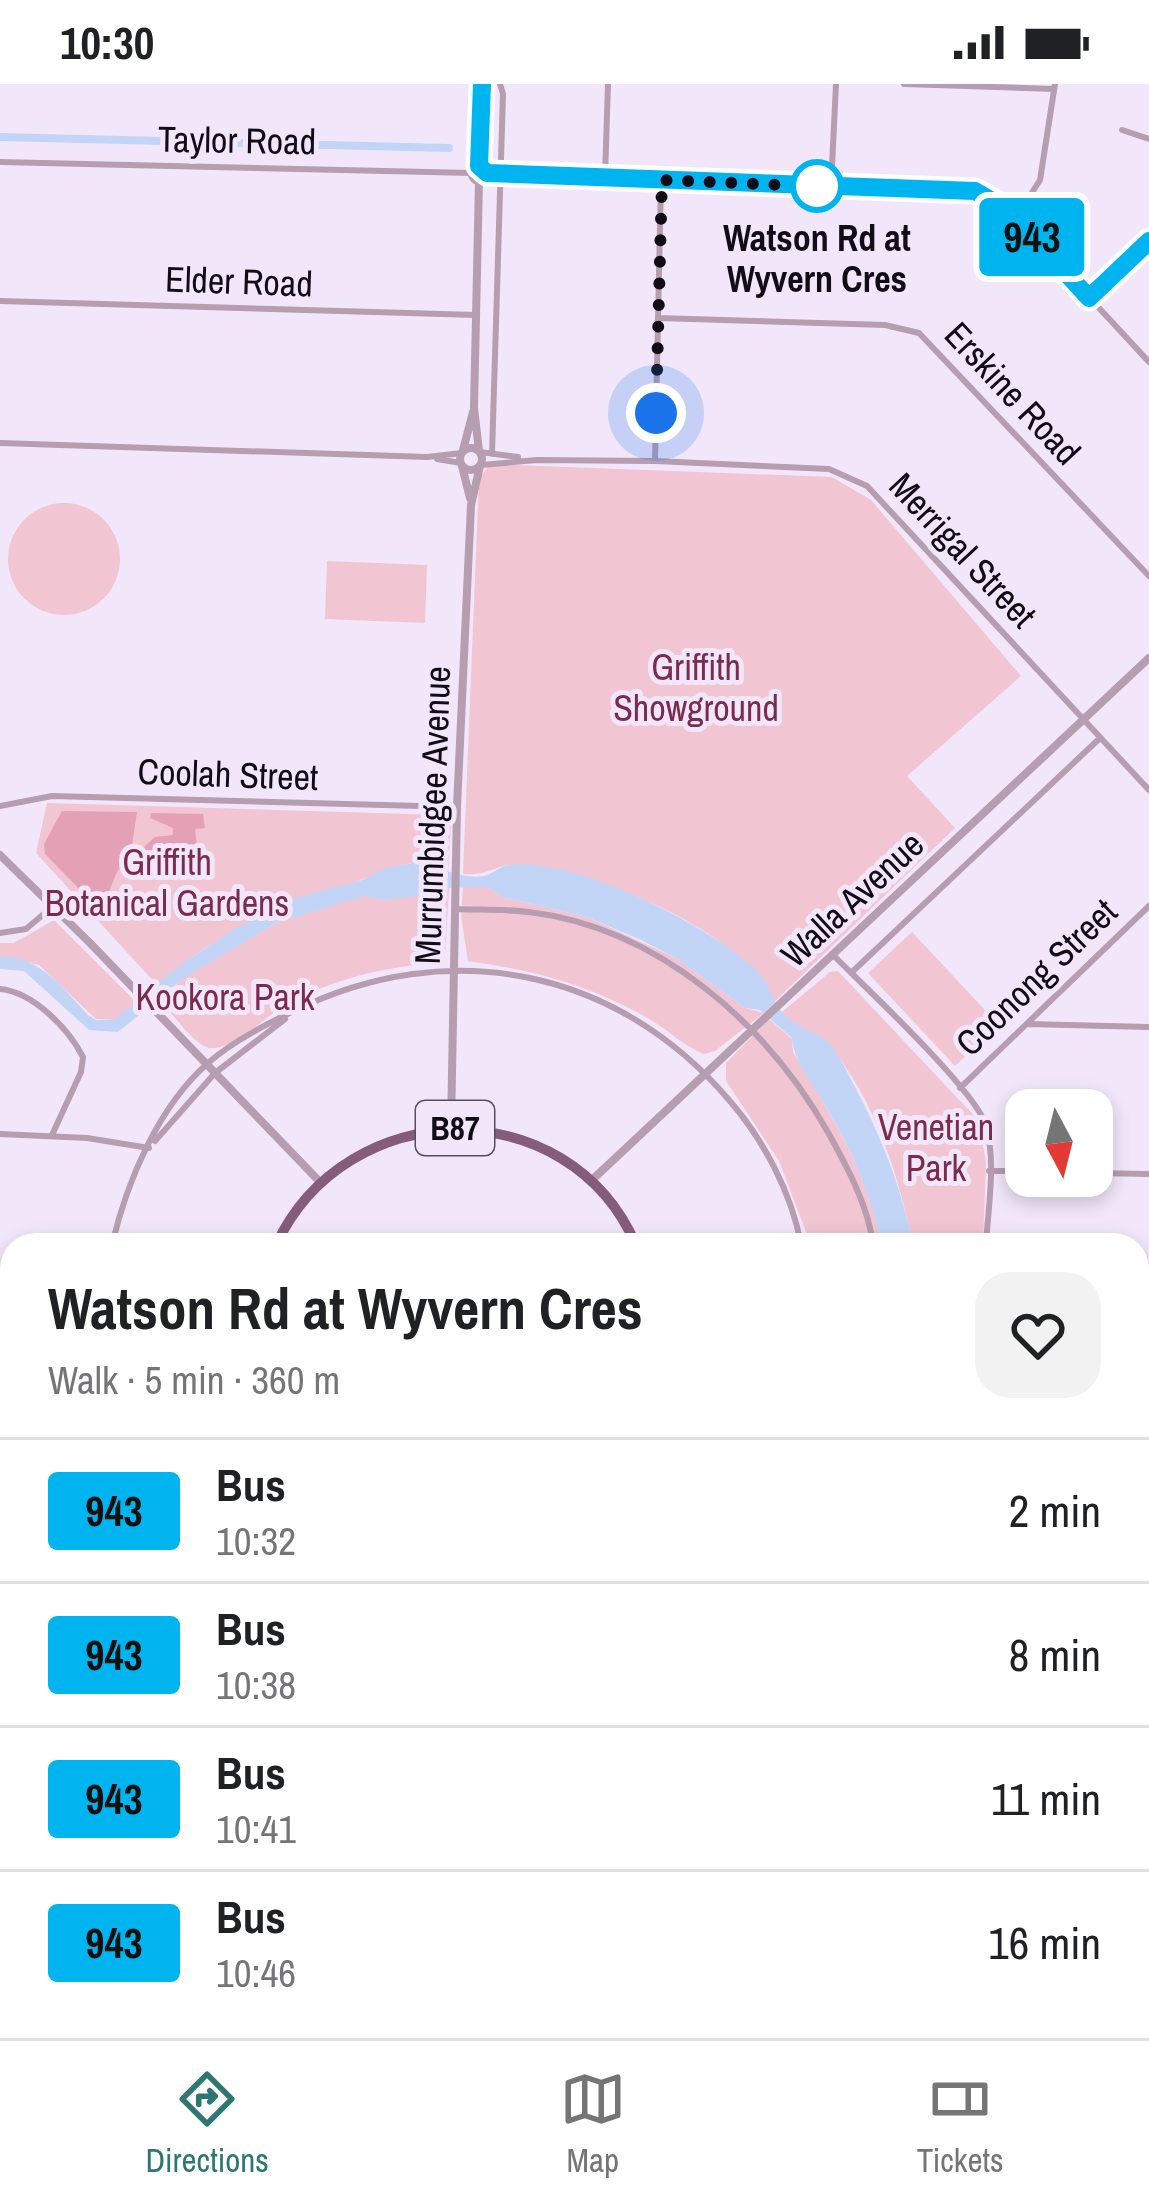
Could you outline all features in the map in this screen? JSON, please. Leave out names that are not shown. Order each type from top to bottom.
[{"type":"main road","name":"B87","points":[[283,1233],[320,1182],[370,1148],[403,1135],[451,1128],[512,1139],[592,1180],[629,1233]]},
{"type":"street","name":"Murrumbidgee Avenue","points":[[451,1128],[457,807],[471,505],[480,466],[474,409],[482,84]]},
{"type":"street","points":[[492,454],[504,84]]},
{"type":"street","points":[[605,177],[608,84]]},
{"type":"street","points":[[832,187],[836,84]]},
{"type":"street","points":[[904,84],[1055,86],[1040,181],[1024,205]]},
{"type":"street","points":[[1122,130],[1149,139]]},
{"type":"street","name":"Taylor Road","points":[[0,162],[962,189],[984,195],[1006,209]]},
{"type":"street","points":[[655,461],[662,180]]},
{"type":"street","points":[[1024,205],[1006,209],[1006,222],[1010,227],[1024,227],[1149,362]]},
{"type":"street","points":[[1024,205],[1030,216],[1024,227]]},
{"type":"street","points":[[1089,298],[1149,241]]},
{"type":"street","name":"Elder Road","points":[[0,301],[476,315]]},
{"type":"street","name":"Erskine Road","points":[[658,318],[885,325],[919,333],[1149,576]]},
{"type":"street","name":"Murrumbidgee Avenue","points":[[471,505],[462,458],[474,409]]},
{"type":"street","points":[[0,443],[462,458],[472,448],[479,452]]},
{"type":"street","name":"Merrigal Street","points":[[479,452],[537,460]]},
{"type":"street","points":[[462,458],[470,470],[480,466]]},
{"type":"street","name":"Merrigal Street","points":[[480,466],[537,460],[655,461],[829,469],[849,475],[867,486],[1149,790]]},
{"type":"street","name":"Walla Avenue","points":[[592,1180],[1149,658]]},
{"type":"street","name":"Walla Avenue","points":[[851,974],[1100,738]]},
{"type":"street","name":"Coolah Street","points":[[0,806],[52,796],[457,807]]},
{"type":"street","points":[[0,856],[320,1182]]},
{"type":"street","name":"Coonong Street","points":[[960,1088],[1149,906]]},
{"type":"street","points":[[0,933],[26,929],[52,907]]},
{"type":"street","points":[[455,909],[531,912],[599,930],[675,964],[776,1052],[848,1169],[869,1233]]},
{"type":"street","points":[[832,955],[983,1118],[989,1139],[986,1233]]},
{"type":"street","points":[[117,1233],[173,1100],[207,1064],[309,1003],[385,978],[453,969],[532,976],[589,995],[658,1034],[706,1072],[769,1156],[797,1233]]},
{"type":"street","points":[[0,989],[27,996],[83,1058],[52,1135]]},
{"type":"street","points":[[149,1148],[215,1073],[309,1003]]},
{"type":"street","points":[[1025,1024],[1149,1028]]},
{"type":"street","points":[[0,1134],[52,1135],[149,1148]]},
{"type":"street","points":[[989,1171],[1005,1171]]},
{"type":"street","points":[[1113,1173],[1149,1174]]},
{"type":"green space","name":"Griffith Showground","points":[[490,464],[832,477],[871,500],[1021,676],[907,776],[955,828],[773,1003],[732,951],[685,920],[629,893],[571,874],[516,865],[463,874],[479,479]]},
{"type":"green space","points":[[64,503],[85,507],[104,519],[116,538],[120,559],[116,580],[104,599],[85,611],[64,615],[43,611],[24,599],[12,580],[8,559],[12,538],[24,519],[43,507]]},
{"type":"green space","points":[[327,561],[427,565],[425,623],[325,619]]},
{"type":"green space","name":"Griffith Botanical Gardens","points":[[47,803],[442,815],[451,824],[448,873],[412,863],[300,902],[225,936],[157,985],[36,853]]},
{"type":"green space","points":[[463,887],[488,887],[502,897],[587,917],[676,958],[745,1008],[764,1013],[715,1051],[704,1054],[626,1006],[582,988],[539,974],[468,961],[461,916]]},
{"type":"green space","name":"Kookora Park","points":[[449,888],[445,958],[440,963],[398,967],[337,982],[297,999],[234,1041],[215,1048],[194,1039],[160,1001],[183,978],[276,923],[364,895],[386,900]]},
{"type":"green space","points":[[54,920],[137,1003],[115,1020],[96,1019],[39,965],[0,956],[0,943],[14,943]]},
{"type":"green space","points":[[912,932],[999,1025],[955,1066],[868,973]]},
{"type":"green space","name":"Venetian Park","points":[[838,971],[979,1121],[986,1163],[983,1233],[910,1233],[892,1166],[859,1089],[828,1044],[800,1029],[782,1012],[830,972]]},
{"type":"green space","points":[[769,1019],[792,1039],[793,1052],[846,1144],[879,1233],[806,1233],[779,1161],[726,1081],[726,1063]]},
{"type":"shaded area","points":[[62,811],[137,812],[131,851],[103,907],[90,900],[45,854],[44,844]]},
{"type":"shaded area","points":[[151,813],[203,814],[205,828],[195,829],[197,846],[176,863],[130,872],[129,861],[155,837],[173,835],[173,828],[150,818]]},
{"type":"water","points":[[414,863],[475,877],[509,865],[569,872],[640,898],[735,952],[761,975],[785,1015],[823,1038],[840,1059],[889,1162],[910,1233],[878,1233],[859,1173],[800,1065],[792,1038],[760,1010],[745,1008],[676,958],[641,940],[587,917],[502,897],[488,887],[446,888],[386,900],[364,896],[276,923],[184,978],[118,1032],[89,1030],[24,971],[0,969],[0,956],[28,962],[50,975],[88,1015],[114,1020],[180,965],[238,927],[277,909],[270,905],[362,880],[385,868]]},
{"type":"waterway","points":[[0,137],[449,148]]},
{"type":"bus line","name":"943","points":[[482,84],[479,166],[487,173],[975,191],[1006,209],[1010,227],[1024,227],[1089,298],[1149,241]]},
{"type":"place","name":"Watson Rd at Wyvern Cres","points":[[817,186]]},
{"type":"route","points":[[656,413],[662,180],[832,187],[817,186]]}]
